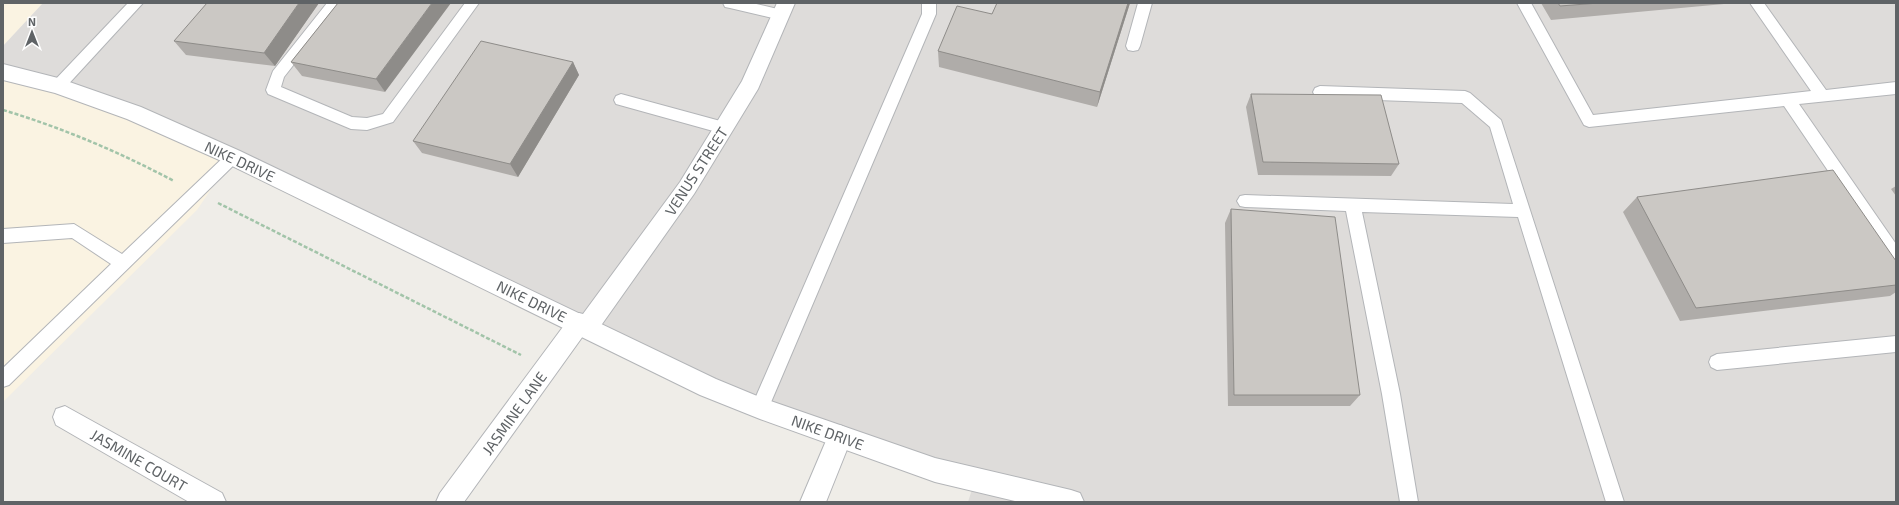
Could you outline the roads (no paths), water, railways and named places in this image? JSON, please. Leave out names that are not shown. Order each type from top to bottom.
[{"type":"street","name":"VENUS STREET","points":[[583,325],[687,188],[751,84],[784,9]]},
{"type":"street","name":"NIKE DRIVE","points":[[3,72],[58,86],[134,113],[233,157],[583,325],[708,387],[760,408],[935,470],[1071,502]]},
{"type":"street","name":"JASMINE LANE","points":[[450,502],[546,368],[583,325]]},
{"type":"street","name":"JASMINE COURT","points":[[66,417],[212,502]]},
{"type":"street","points":[[813,502],[840,437]]},
{"type":"lane","points":[[58,86],[136,3]]},
{"type":"lane","points":[[335,3],[278,74],[273,90],[351,123],[367,124],[388,118],[472,3]]},
{"type":"lane","points":[[730,3],[784,9]]},
{"type":"lane","points":[[760,408],[929,14],[929,3]]},
{"type":"lane","points":[[1133,46],[1145,3]]},
{"type":"lane","points":[[1524,3],[1589,121],[1896,88]]},
{"type":"lane","points":[[1757,3],[1822,96]]},
{"type":"lane","points":[[1320,92],[1465,97],[1496,124],[1615,502]]},
{"type":"lane","points":[[1787,99],[1896,257]]},
{"type":"lane","points":[[620,100],[724,128]]},
{"type":"lane","points":[[3,379],[233,157]]},
{"type":"lane","points":[[1245,201],[1523,211]]},
{"type":"lane","points":[[1353,205],[1391,394],[1409,502]]},
{"type":"lane","points":[[3,236],[74,231],[122,263]]},
{"type":"lane","points":[[1717,362],[1896,344]]}]
